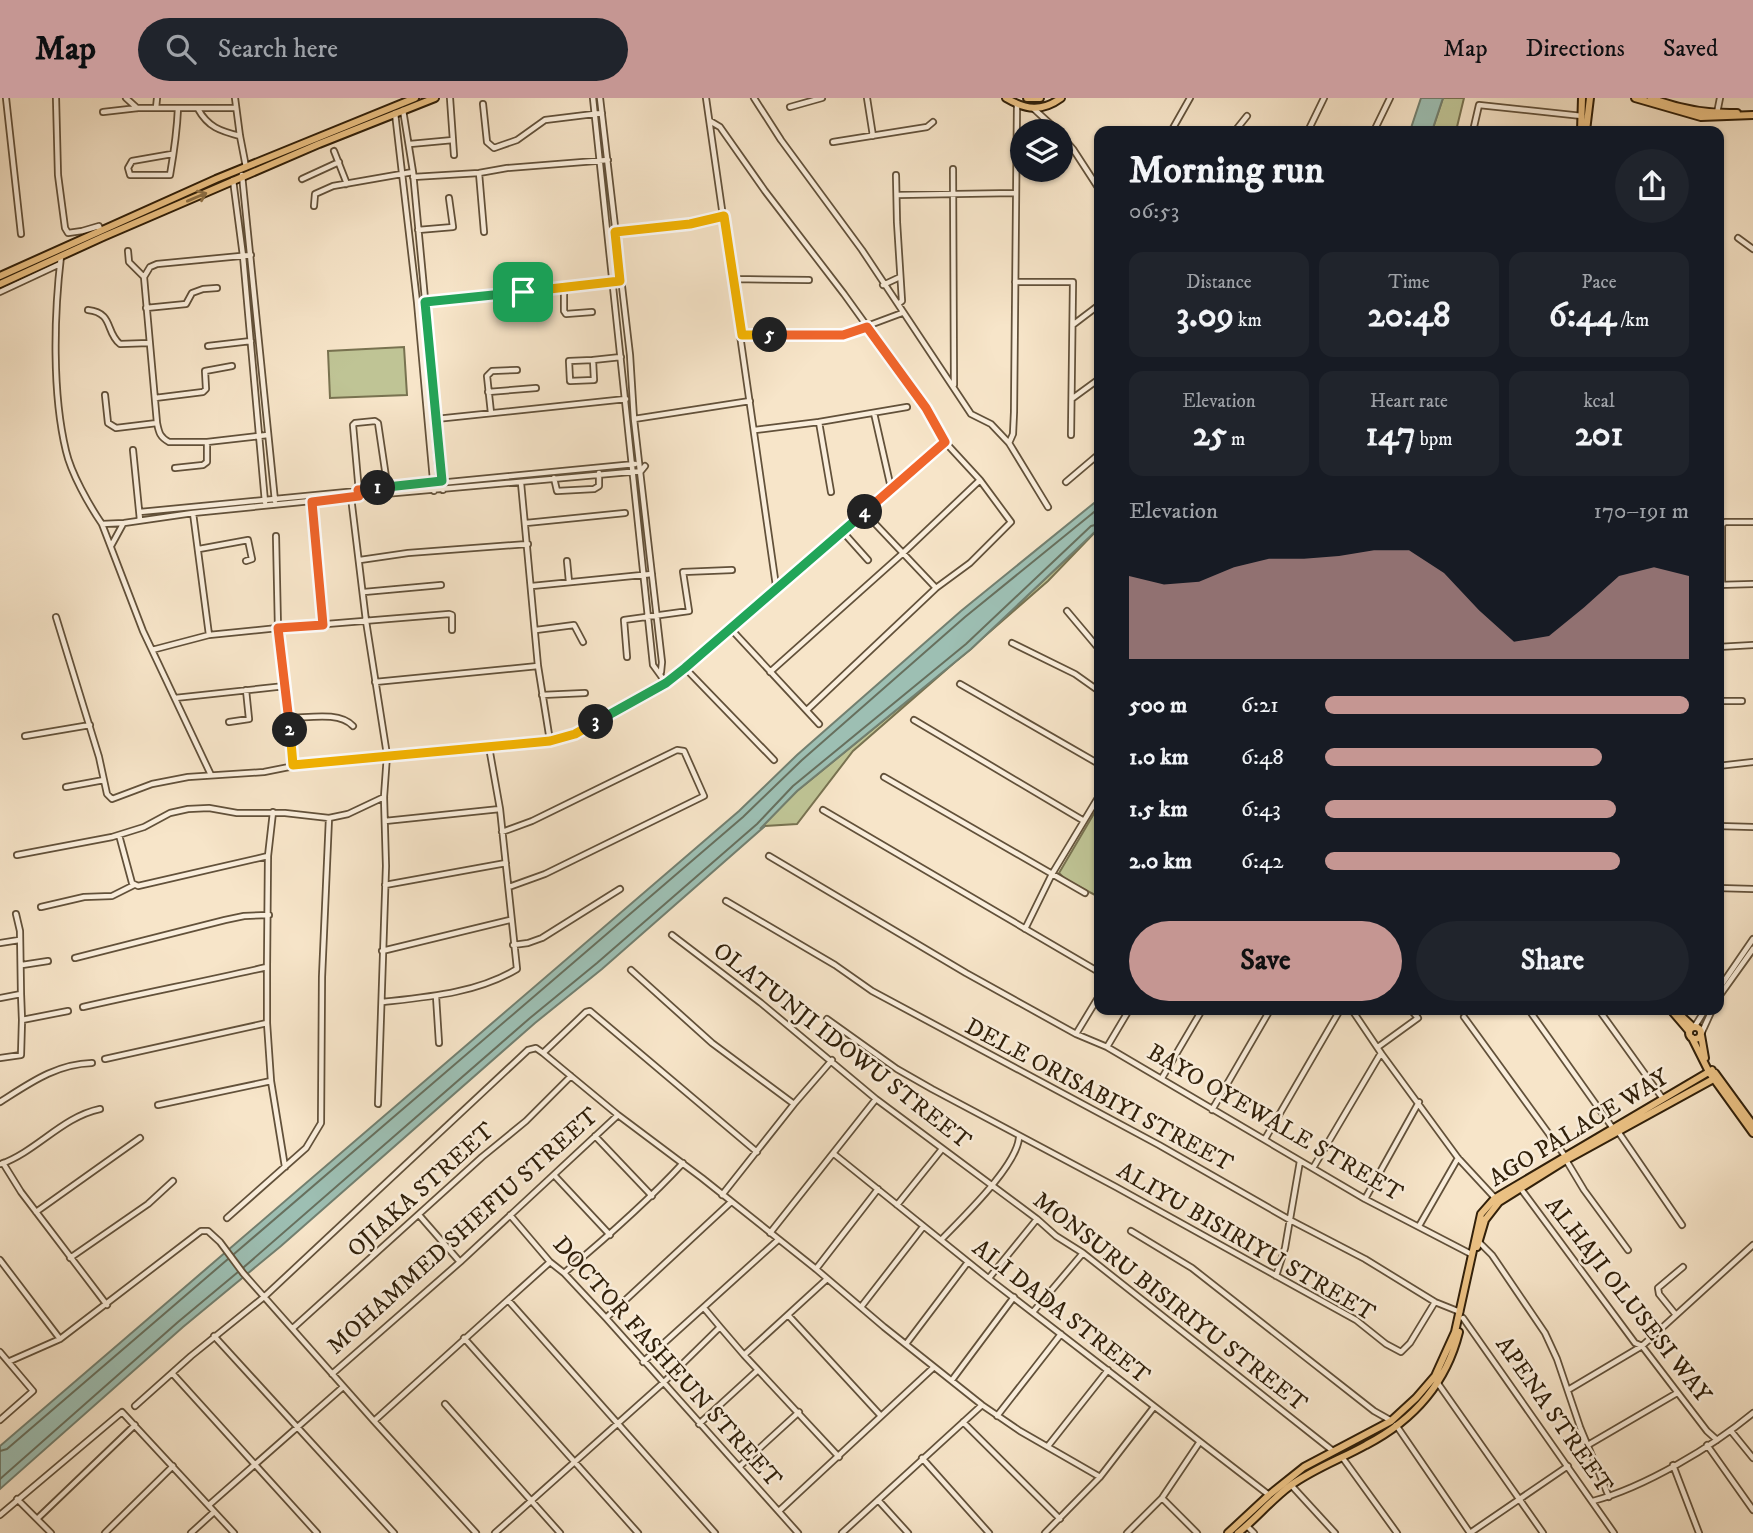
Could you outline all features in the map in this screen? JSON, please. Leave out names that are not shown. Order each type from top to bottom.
[{"type":"main road","points":[[0,276],[231,172],[415,98]]},
{"type":"main road","points":[[0,284],[435,98]]},
{"type":"main road","points":[[1006,98],[1017,105],[1034,109],[1048,107],[1061,98]]},
{"type":"main road","points":[[1027,98],[1040,98]]},
{"type":"main road","points":[[1582,98],[1583,126]]},
{"type":"main road","points":[[1585,126],[1590,98]]},
{"type":"main road","points":[[1635,98],[1701,117],[1753,113]]},
{"type":"main road","points":[[1651,98],[1680,108],[1717,113],[1753,113]]},
{"type":"main road","points":[[1676,1015],[1692,1031],[1713,1074],[1753,1133]]},
{"type":"main road","points":[[1678,1015],[1697,1039],[1701,1034]]},
{"type":"main road","points":[[1692,1031],[1699,1027],[1703,1052],[1713,1074],[1753,1125]]},
{"type":"main road","name":"AGO PALACE WAY","points":[[1615,1128],[1713,1074]]},
{"type":"main road","name":"AGO PALACE WAY","points":[[1238,1533],[1291,1485],[1368,1444],[1394,1423],[1434,1376],[1451,1344],[1462,1315],[1471,1254],[1481,1214],[1495,1198],[1713,1074]]},
{"type":"main road","name":"AGO PALACE WAY","points":[[1228,1533],[1304,1467],[1394,1423],[1420,1407],[1451,1355],[1478,1242],[1488,1214],[1499,1202],[1566,1158]]},
{"type":"main road","points":[[1310,1474],[1312,1463]]},
{"type":"main road","points":[[1304,1467],[1310,1474]]},
{"type":"street","points":[[6,98],[21,234]]},
{"type":"street","points":[[56,98],[58,175],[65,228],[68,233],[82,232],[99,226],[100,229]]},
{"type":"street","points":[[125,98],[138,108]]},
{"type":"street","points":[[156,108],[157,98]]},
{"type":"street","points":[[213,98],[213,108]]},
{"type":"street","points":[[236,98],[275,502]]},
{"type":"street","points":[[450,98],[454,155]]},
{"type":"street","points":[[593,98],[626,399],[641,471],[661,673]]},
{"type":"street","points":[[600,98],[630,355],[633,464],[653,665],[666,683]]},
{"type":"street","points":[[706,98],[776,587]]},
{"type":"street","points":[[754,98],[780,140],[862,250],[971,414],[991,424],[1009,443],[1048,507]]},
{"type":"street","points":[[790,107],[822,98]]},
{"type":"street","points":[[867,98],[873,136]]},
{"type":"street","points":[[1174,126],[1190,98]]},
{"type":"street","points":[[1310,126],[1324,98]]},
{"type":"street","points":[[1376,126],[1390,98]]},
{"type":"street","points":[[1717,113],[1720,98]]},
{"type":"street","points":[[484,104],[487,142],[494,148],[514,141],[544,120],[602,113]]},
{"type":"street","points":[[1474,126],[1479,104],[1582,116]]},
{"type":"street","points":[[1009,443],[1013,434],[1014,412],[1017,105]]},
{"type":"street","points":[[103,111],[138,108],[236,108]]},
{"type":"street","points":[[172,154],[132,161],[128,168],[130,176],[169,176],[172,154],[176,147],[178,108]]},
{"type":"street","points":[[197,108],[215,130],[240,136]]},
{"type":"street","points":[[1034,109],[1044,119]]},
{"type":"street","points":[[403,110],[410,144],[443,490]]},
{"type":"street","points":[[395,113],[417,302],[434,491]]},
{"type":"street","points":[[1239,126],[1247,116]]},
{"type":"street","points":[[710,121],[720,127],[867,327],[926,408],[945,442],[980,480],[1011,522],[970,563],[936,589],[807,710]]},
{"type":"street","points":[[833,142],[926,127],[933,122]]},
{"type":"street","points":[[410,144],[453,140]]},
{"type":"street","points":[[1073,149],[1094,181]]},
{"type":"street","points":[[334,151],[347,184]]},
{"type":"street","points":[[314,206],[316,194],[333,186],[403,174],[479,173],[507,168],[608,160]]},
{"type":"street","points":[[302,179],[339,162]]},
{"type":"street","points":[[953,169],[954,386]]},
{"type":"street","points":[[231,172],[243,256],[266,503]]},
{"type":"street","points":[[479,173],[484,232]]},
{"type":"street","points":[[896,175],[902,301],[898,304]]},
{"type":"street","points":[[897,195],[1015,193]]},
{"type":"street","points":[[418,230],[453,228],[449,198]]},
{"type":"street","points":[[615,232],[690,224],[724,216]]},
{"type":"street","points":[[1738,238],[1753,249]]},
{"type":"street","points":[[128,251],[129,262],[144,277]]},
{"type":"street","points":[[251,255],[157,264],[150,267],[144,277],[149,343],[160,436],[169,442],[207,442],[268,435]]},
{"type":"street","points":[[61,256],[57,333],[58,409],[66,454],[92,510],[102,524],[152,650],[211,775]]},
{"type":"street","points":[[0,292],[60,264]]},
{"type":"street","points":[[883,285],[900,277]]},
{"type":"street","points":[[733,279],[809,280]]},
{"type":"street","points":[[417,302],[620,281]]},
{"type":"street","points":[[1015,282],[1073,282],[1071,435]]},
{"type":"street","points":[[146,309],[186,304],[192,293],[217,288]]},
{"type":"street","points":[[564,288],[566,314],[592,312]]},
{"type":"street","points":[[1073,325],[1094,309]]},
{"type":"street","points":[[88,310],[100,313],[120,344],[149,343]]},
{"type":"street","points":[[742,335],[843,335],[902,313]]},
{"type":"street","points":[[208,346],[251,341]]},
{"type":"street","points":[[593,360],[594,380],[570,381],[569,361],[621,358]]},
{"type":"street","points":[[155,398],[203,392],[206,389],[205,371],[232,366]]},
{"type":"street","points":[[491,413],[489,373],[517,370]]},
{"type":"street","points":[[1072,398],[1094,383]]},
{"type":"street","points":[[488,392],[536,388]]},
{"type":"street","points":[[106,395],[108,424],[111,426],[116,428],[158,424]]},
{"type":"street","points":[[436,419],[626,399]]},
{"type":"street","points":[[631,419],[750,401]]},
{"type":"street","points":[[755,430],[907,407]]},
{"type":"street","points":[[874,413],[891,488]]},
{"type":"street","points":[[359,493],[355,423],[375,421],[378,424],[386,477]]},
{"type":"street","points":[[819,422],[831,492]]},
{"type":"street","points":[[175,468],[203,465],[207,462],[207,442]]},
{"type":"street","points":[[56,617],[90,725],[108,797],[112,799],[152,784],[211,775],[264,772],[293,765],[387,755],[550,741],[575,734],[666,683],[945,442]]},
{"type":"street","points":[[133,450],[140,520]]},
{"type":"street","points":[[1066,482],[1094,458]]},
{"type":"street","points":[[102,524],[433,482],[640,463]]},
{"type":"street","points":[[275,502],[312,502],[351,497],[359,493],[434,491],[641,471]]},
{"type":"street","points":[[554,478],[557,491],[594,489],[599,486],[599,473]]},
{"type":"street","points":[[771,672],[980,480]]},
{"type":"street","points":[[521,483],[538,666],[550,741]]},
{"type":"street","points":[[351,497],[366,621],[387,755],[378,1104]]},
{"type":"street","points":[[312,502],[323,625]]},
{"type":"street","points":[[140,512],[266,503]]},
{"type":"street","points":[[864,512],[936,589]]},
{"type":"street","points":[[193,513],[209,635]]},
{"type":"street","points":[[526,523],[625,513]]},
{"type":"street","points":[[1724,524],[1753,522]]},
{"type":"street","points":[[111,546],[124,523]]},
{"type":"street","points":[[843,532],[868,560]]},
{"type":"street","points":[[276,536],[278,628],[293,765]]},
{"type":"street","points":[[199,549],[246,539],[252,556],[252,559],[246,561]]},
{"type":"street","points":[[360,560],[528,544]]},
{"type":"street","points":[[567,561],[569,582]]},
{"type":"street","points":[[627,656],[624,620],[689,611],[683,572],[732,570]]},
{"type":"street","points":[[532,586],[652,574]]},
{"type":"street","points":[[1724,585],[1753,584]]},
{"type":"street","points":[[364,592],[441,585]]},
{"type":"street","points":[[1067,611],[1094,643]]},
{"type":"street","points":[[152,650],[209,635],[449,614],[452,615],[452,630]]},
{"type":"street","points":[[536,630],[574,625],[583,642]]},
{"type":"street","points":[[730,628],[819,724]]},
{"type":"street","points":[[1012,643],[1075,674],[1094,687]]},
{"type":"street","points":[[1724,647],[1753,645]]},
{"type":"street","points":[[375,682],[538,666]]},
{"type":"street","points":[[685,668],[774,760]]},
{"type":"street","points":[[960,684],[1094,761]]},
{"type":"street","points":[[175,698],[285,685]]},
{"type":"street","points":[[229,722],[249,719],[246,690]]},
{"type":"street","points":[[542,695],[585,694]]},
{"type":"street","points":[[1724,701],[1742,701]]},
{"type":"street","points":[[289,719],[332,717],[347,720],[353,726]]},
{"type":"street","points":[[914,720],[1084,821]]},
{"type":"street","points":[[25,736],[90,725]]},
{"type":"street","points":[[382,1002],[436,996],[479,986],[517,969],[500,809],[489,747]]},
{"type":"street","points":[[502,832],[532,821],[677,750],[684,751],[704,796],[545,874],[509,887]]},
{"type":"street","points":[[1724,765],[1753,762]]},
{"type":"street","points":[[884,777],[1085,893]]},
{"type":"street","points":[[66,787],[104,780]]},
{"type":"street","points":[[17,855],[119,835],[144,827],[170,813],[188,809],[209,808],[237,813],[273,812],[329,818],[348,814],[384,797]]},
{"type":"street","points":[[1025,929],[1052,874],[1094,804]]},
{"type":"street","points":[[385,821],[500,809]]},
{"type":"street","points":[[823,810],[1094,969]]},
{"type":"street","points":[[273,812],[268,856],[267,1023],[271,1081],[285,1167]]},
{"type":"street","points":[[227,1218],[306,1148],[321,1123],[322,977],[329,818]]},
{"type":"street","points":[[1724,826],[1753,827]]},
{"type":"street","points":[[119,835],[134,885]]},
{"type":"street","points":[[41,907],[84,897],[112,896],[134,885],[268,856]]},
{"type":"street","name":"BAYO OYEWALE STREET","points":[[769,856],[909,940],[1076,1034],[1107,1047],[1162,1078],[1364,1199],[1471,1254]]},
{"type":"street","points":[[385,885],[506,863]]},
{"type":"street","points":[[1724,888],[1753,889]]},
{"type":"street","points":[[513,945],[542,938],[620,889]]},
{"type":"street","name":"DELE ORISABIYI STREET","points":[[726,901],[835,964],[872,991],[1159,1145],[1462,1315]]},
{"type":"street","points":[[0,1058],[20,1055],[22,965],[16,914]]},
{"type":"street","points":[[75,958],[244,916],[269,915]]},
{"type":"street","points":[[382,951],[511,920]]},
{"type":"street","name":"OLATUNJI IDOWU STREET","points":[[672,935],[832,1060],[876,1098],[991,1185]]},
{"type":"street","points":[[1724,982],[1753,939]]},
{"type":"street","points":[[0,943],[19,940]]},
{"type":"street","points":[[1724,984],[1753,950]]},
{"type":"street","points":[[22,965],[48,961]]},
{"type":"street","points":[[83,1007],[267,967]]},
{"type":"street","points":[[631,970],[712,1043],[794,1104]]},
{"type":"street","points":[[0,998],[21,994]]},
{"type":"street","points":[[436,996],[439,1043]]},
{"type":"street","points":[[1076,1034],[1094,1004]]},
{"type":"street","points":[[22,1020],[68,1011]]},
{"type":"street","points":[[543,1053],[590,1011],[757,1152]]},
{"type":"street","points":[[1107,1047],[1126,1015]]},
{"type":"street","points":[[1162,1078],[1199,1015]]},
{"type":"street","points":[[1212,1110],[1267,1015]]},
{"type":"street","points":[[1265,1139],[1337,1015]]},
{"type":"street","points":[[1356,1015],[1458,1158],[1495,1198]]},
{"type":"street","points":[[1378,1047],[1418,1018],[1415,1015]]},
{"type":"street","points":[[1533,1015],[1682,1225]]},
{"type":"street","points":[[1602,1015],[1664,1100]]},
{"type":"street","points":[[1692,1031],[1702,1015]]},
{"type":"street","points":[[1701,1034],[1710,1015]]},
{"type":"street","points":[[1464,1017],[1566,1158],[1584,1190],[1628,1250]]},
{"type":"street","name":"ALIYU BISIRIYU STREET","points":[[827,1019],[897,1069],[1356,1320],[1386,1344],[1401,1352],[1410,1343],[1435,1301]]},
{"type":"street","points":[[105,1059],[267,1023]]},
{"type":"street","points":[[135,1406],[214,1336],[264,1297],[530,1048],[536,1048],[816,1269],[982,1405],[1100,1477]]},
{"type":"street","points":[[1313,1168],[1381,1054]]},
{"type":"street","points":[[722,1195],[832,1060]]},
{"type":"street","points":[[0,1102],[54,1070],[92,1063]]},
{"type":"street","name":"OJIAKA STREET","points":[[293,1328],[482,1157],[526,1121],[571,1076]]},
{"type":"street","points":[[158,1105],[271,1081]]},
{"type":"street","points":[[769,1233],[876,1098]]},
{"type":"street","points":[[1364,1199],[1419,1102]]},
{"type":"street","points":[[100,1109],[88,1111],[60,1126],[23,1153],[1,1164],[107,1305]]},
{"type":"street","name":"MOHAMMED SHEFIU STREET","points":[[332,1374],[460,1262],[618,1115]]},
{"type":"street","points":[[595,1136],[652,1196]]},
{"type":"street","points":[[941,1240],[991,1185],[1015,1150],[1018,1137]]},
{"type":"street","points":[[36,1212],[140,1138]]},
{"type":"street","points":[[897,1205],[942,1149]]},
{"type":"street","name":"ALI DADA STREET","points":[[834,1154],[988,1278],[1269,1495]]},
{"type":"street","points":[[1419,1226],[1458,1158]]},
{"type":"street","points":[[1276,1276],[1282,1262],[1300,1161]]},
{"type":"street","points":[[564,1272],[610,1235],[683,1163]]},
{"type":"street","points":[[554,1175],[610,1235]]},
{"type":"street","points":[[71,1258],[148,1204],[173,1181]]},
{"type":"street","name":"MONSURU BISIRIYU STREET","points":[[991,1185],[1056,1236],[1083,1253],[1326,1448],[1334,1451]]},
{"type":"street","points":[[816,1269],[878,1189]]},
{"type":"street","name":"ALHAJI OLUSESI WAY","points":[[1521,1189],[1635,1343],[1642,1346],[1718,1445]]},
{"type":"street","points":[[606,1318],[731,1202]]},
{"type":"street","points":[[419,1215],[460,1262]]},
{"type":"street","name":"DOCTOR FASHEUN STREET","points":[[510,1215],[798,1533]]},
{"type":"street","points":[[988,1278],[1037,1219]]},
{"type":"street","points":[[861,1307],[923,1227]]},
{"type":"street","points":[[10,1361],[60,1339],[201,1231],[208,1231],[343,1387],[477,1533]]},
{"type":"street","points":[[1131,1231],[1192,1268],[1356,1398],[1394,1423],[1470,1533],[1568,1466]]},
{"type":"street","points":[[643,1362],[778,1240]]},
{"type":"street","points":[[1478,1242],[1492,1255],[1545,1333],[1609,1497]]},
{"type":"street","points":[[1568,1390],[1642,1346],[1753,1245]]},
{"type":"street","points":[[1033,1312],[1083,1253]]},
{"type":"street","points":[[0,1260],[60,1339]]},
{"type":"street","points":[[374,1421],[550,1262]]},
{"type":"street","points":[[906,1344],[968,1262]]},
{"type":"street","points":[[1675,1315],[1659,1294],[1658,1288],[1682,1267]]},
{"type":"street","points":[[744,1355],[827,1279]]},
{"type":"street","points":[[952,1380],[1014,1297]]},
{"type":"street","points":[[508,1300],[715,1533]]},
{"type":"street","points":[[704,1308],[839,1457]]},
{"type":"street","points":[[788,1315],[881,1416]]},
{"type":"street","name":"APENA STREET","points":[[1462,1315],[1614,1533]]},
{"type":"street","points":[[495,1533],[663,1382],[720,1326]]},
{"type":"street","points":[[997,1416],[1062,1334]]},
{"type":"street","points":[[214,1336],[394,1533]]},
{"type":"street","points":[[464,1338],[638,1533]]},
{"type":"street","points":[[0,1352],[33,1391],[0,1420]]},
{"type":"street","points":[[779,1511],[934,1367]]},
{"type":"street","points":[[699,1424],[758,1370]]},
{"type":"street","points":[[1048,1447],[1108,1370]]},
{"type":"street","points":[[172,1373],[317,1533]]},
{"type":"street","points":[[1437,1382],[1543,1533]]},
{"type":"street","points":[[209,1505],[343,1387]]},
{"type":"street","points":[[1588,1445],[1677,1393]]},
{"type":"street","points":[[445,1404],[560,1533]]},
{"type":"street","points":[[842,1533],[982,1405]]},
{"type":"street","points":[[1045,1533],[1100,1477],[1154,1407]]},
{"type":"street","points":[[0,1515],[122,1412],[233,1533]]},
{"type":"street","points":[[739,1467],[799,1412]]},
{"type":"street","points":[[1715,1456],[1718,1445],[1753,1413]]},
{"type":"street","points":[[963,1422],[1060,1519]]},
{"type":"street","points":[[37,1519],[135,1425]]},
{"type":"street","name":"ALHAJI OLUSESI WAY","points":[[1707,1431],[1707,1445]]},
{"type":"street","points":[[1731,1431],[1753,1458]]},
{"type":"street","points":[[1127,1533],[1162,1498],[1199,1443]]},
{"type":"street","points":[[1593,1501],[1609,1497],[1707,1445],[1718,1445]]},
{"type":"street","points":[[1707,1445],[1753,1510]]},
{"type":"street","points":[[1342,1457],[1397,1533]]},
{"type":"street","points":[[922,1458],[989,1533]]},
{"type":"street","points":[[1673,1465],[1699,1533]]},
{"type":"street","points":[[105,1533],[173,1466]]},
{"type":"street","points":[[1291,1485],[1335,1533]]},
{"type":"street","points":[[1162,1498],[1197,1533]]},
{"type":"street","points":[[17,1499],[51,1533]]},
{"type":"street","points":[[878,1500],[908,1533]]},
{"type":"street","points":[[191,1533],[214,1511]]},
{"type":"street","points":[[1247,1525],[1254,1533]]},
{"type":"green space","points":[[1443,98],[1464,98],[1457,126],[1434,126]]},
{"type":"green space","points":[[404,347],[407,395],[330,398],[328,351]]},
{"type":"green space","points":[[1094,533],[1048,581],[983,638]]},
{"type":"green space","points":[[955,662],[853,751],[797,824],[765,826],[755,833],[797,791]]},
{"type":"green space","points":[[1094,814],[1094,894],[1066,880],[1059,873]]},
{"type":"water","points":[[1421,98],[1443,98],[1434,126],[1412,126]]},
{"type":"water","points":[[1094,503],[1094,533],[971,649],[797,791],[760,829],[765,826],[602,969],[535,1023],[281,1246],[183,1327],[0,1489],[0,1446],[739,811],[797,755],[961,611]]},
{"type":"route","points":[[724,216],[742,335],[843,335],[867,327],[926,408],[945,442],[666,683],[575,734],[550,741],[293,765],[278,628],[323,625],[312,502],[359,496],[358,490],[442,481],[425,302],[523,292],[620,281],[615,232],[690,224],[724,216]]}]
